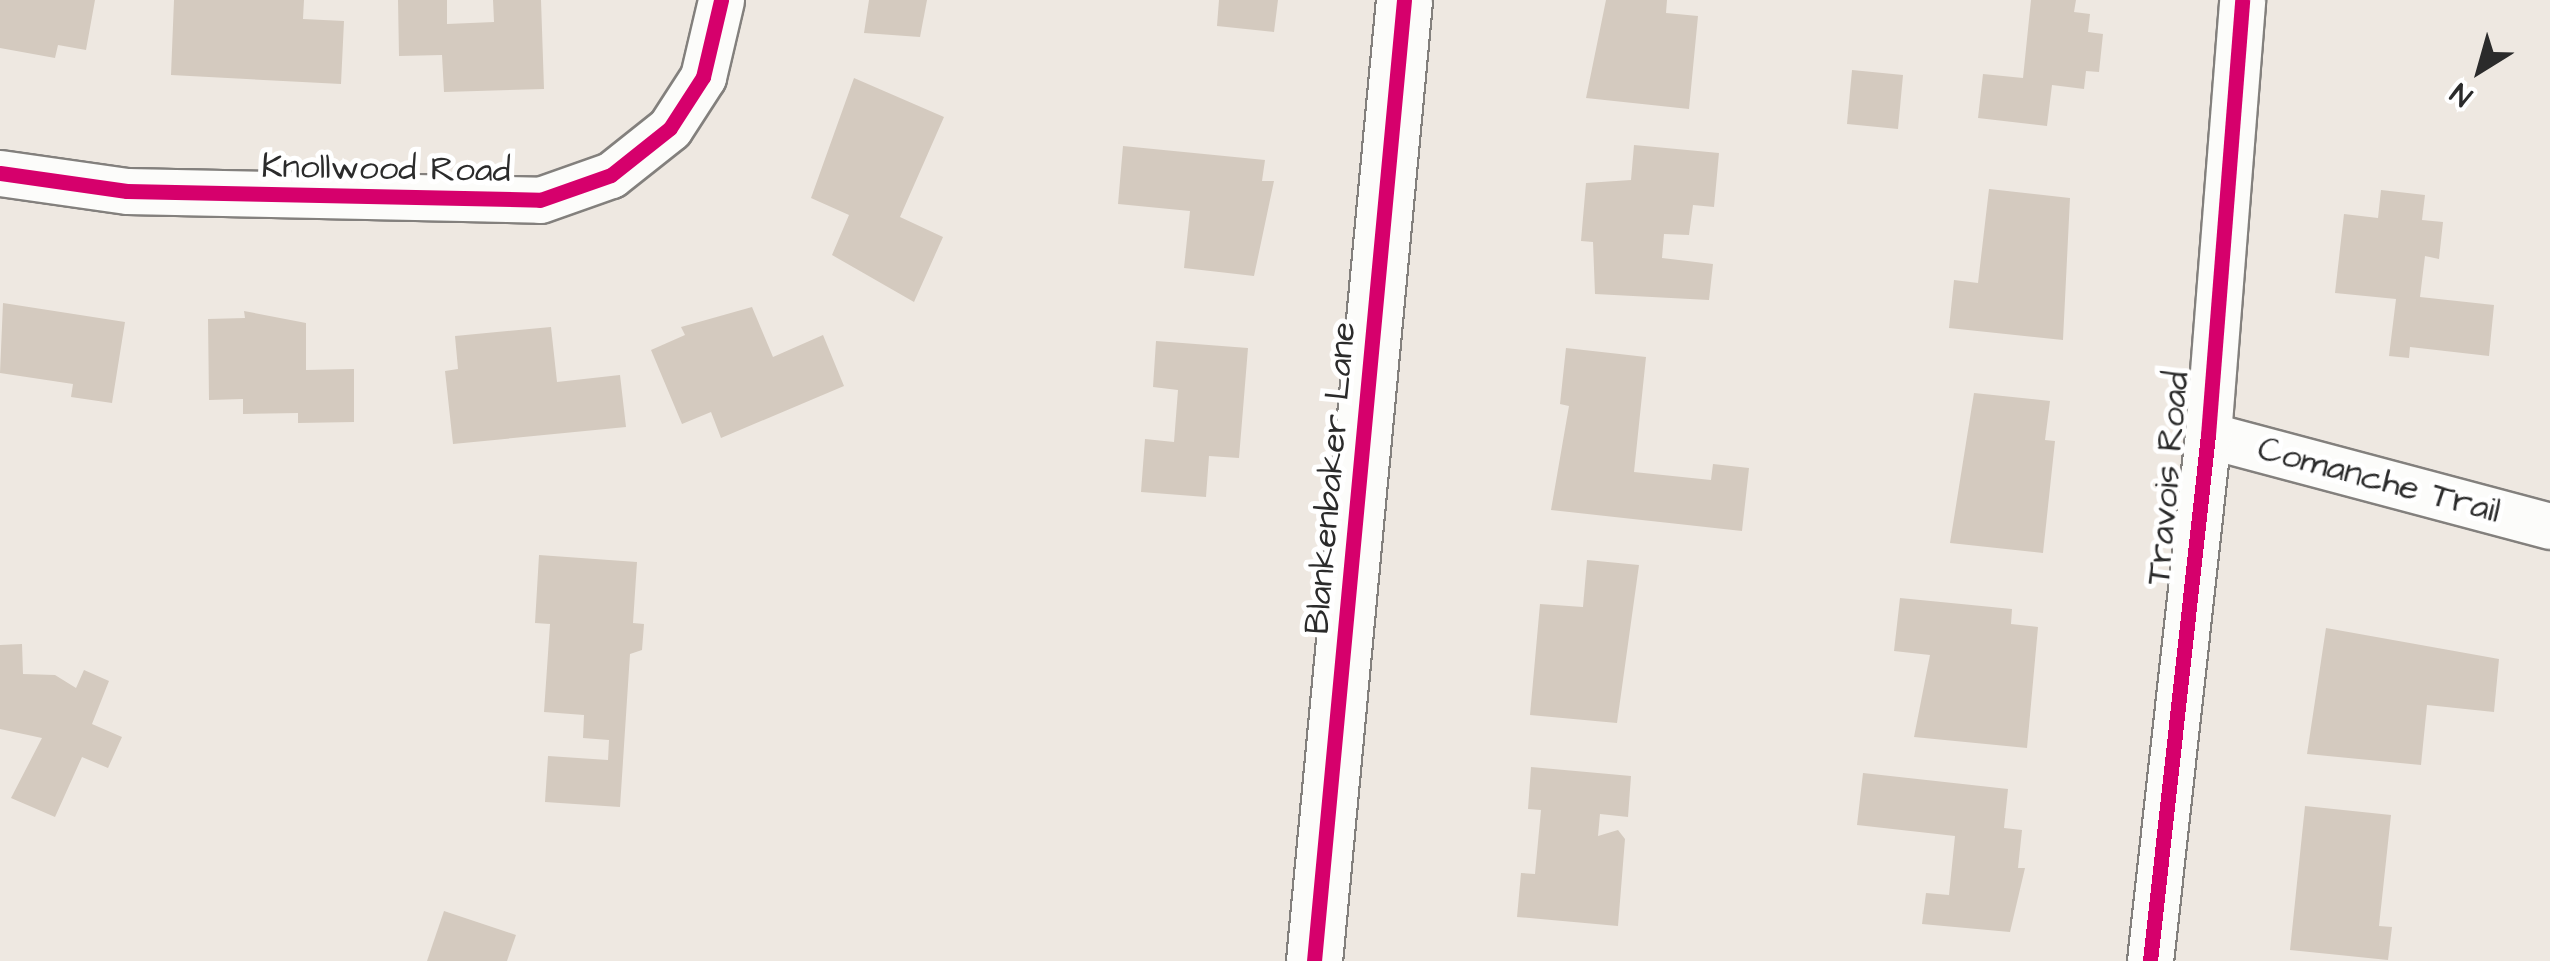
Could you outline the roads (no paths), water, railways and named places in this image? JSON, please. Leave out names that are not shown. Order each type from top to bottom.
[{"type":"street","name":"Knollwood Road","points":[[0,173],[127,191],[540,200],[610,175],[670,128],[703,77],[721,0]]},
{"type":"street","name":"Blankenbaker Lane","points":[[1314,961],[1404,0]]},
{"type":"street","name":"Travois Road","points":[[2150,961],[2208,435],[2242,0]]},
{"type":"street","name":"Comanche Trail","points":[[2208,435],[2550,526]]}]
